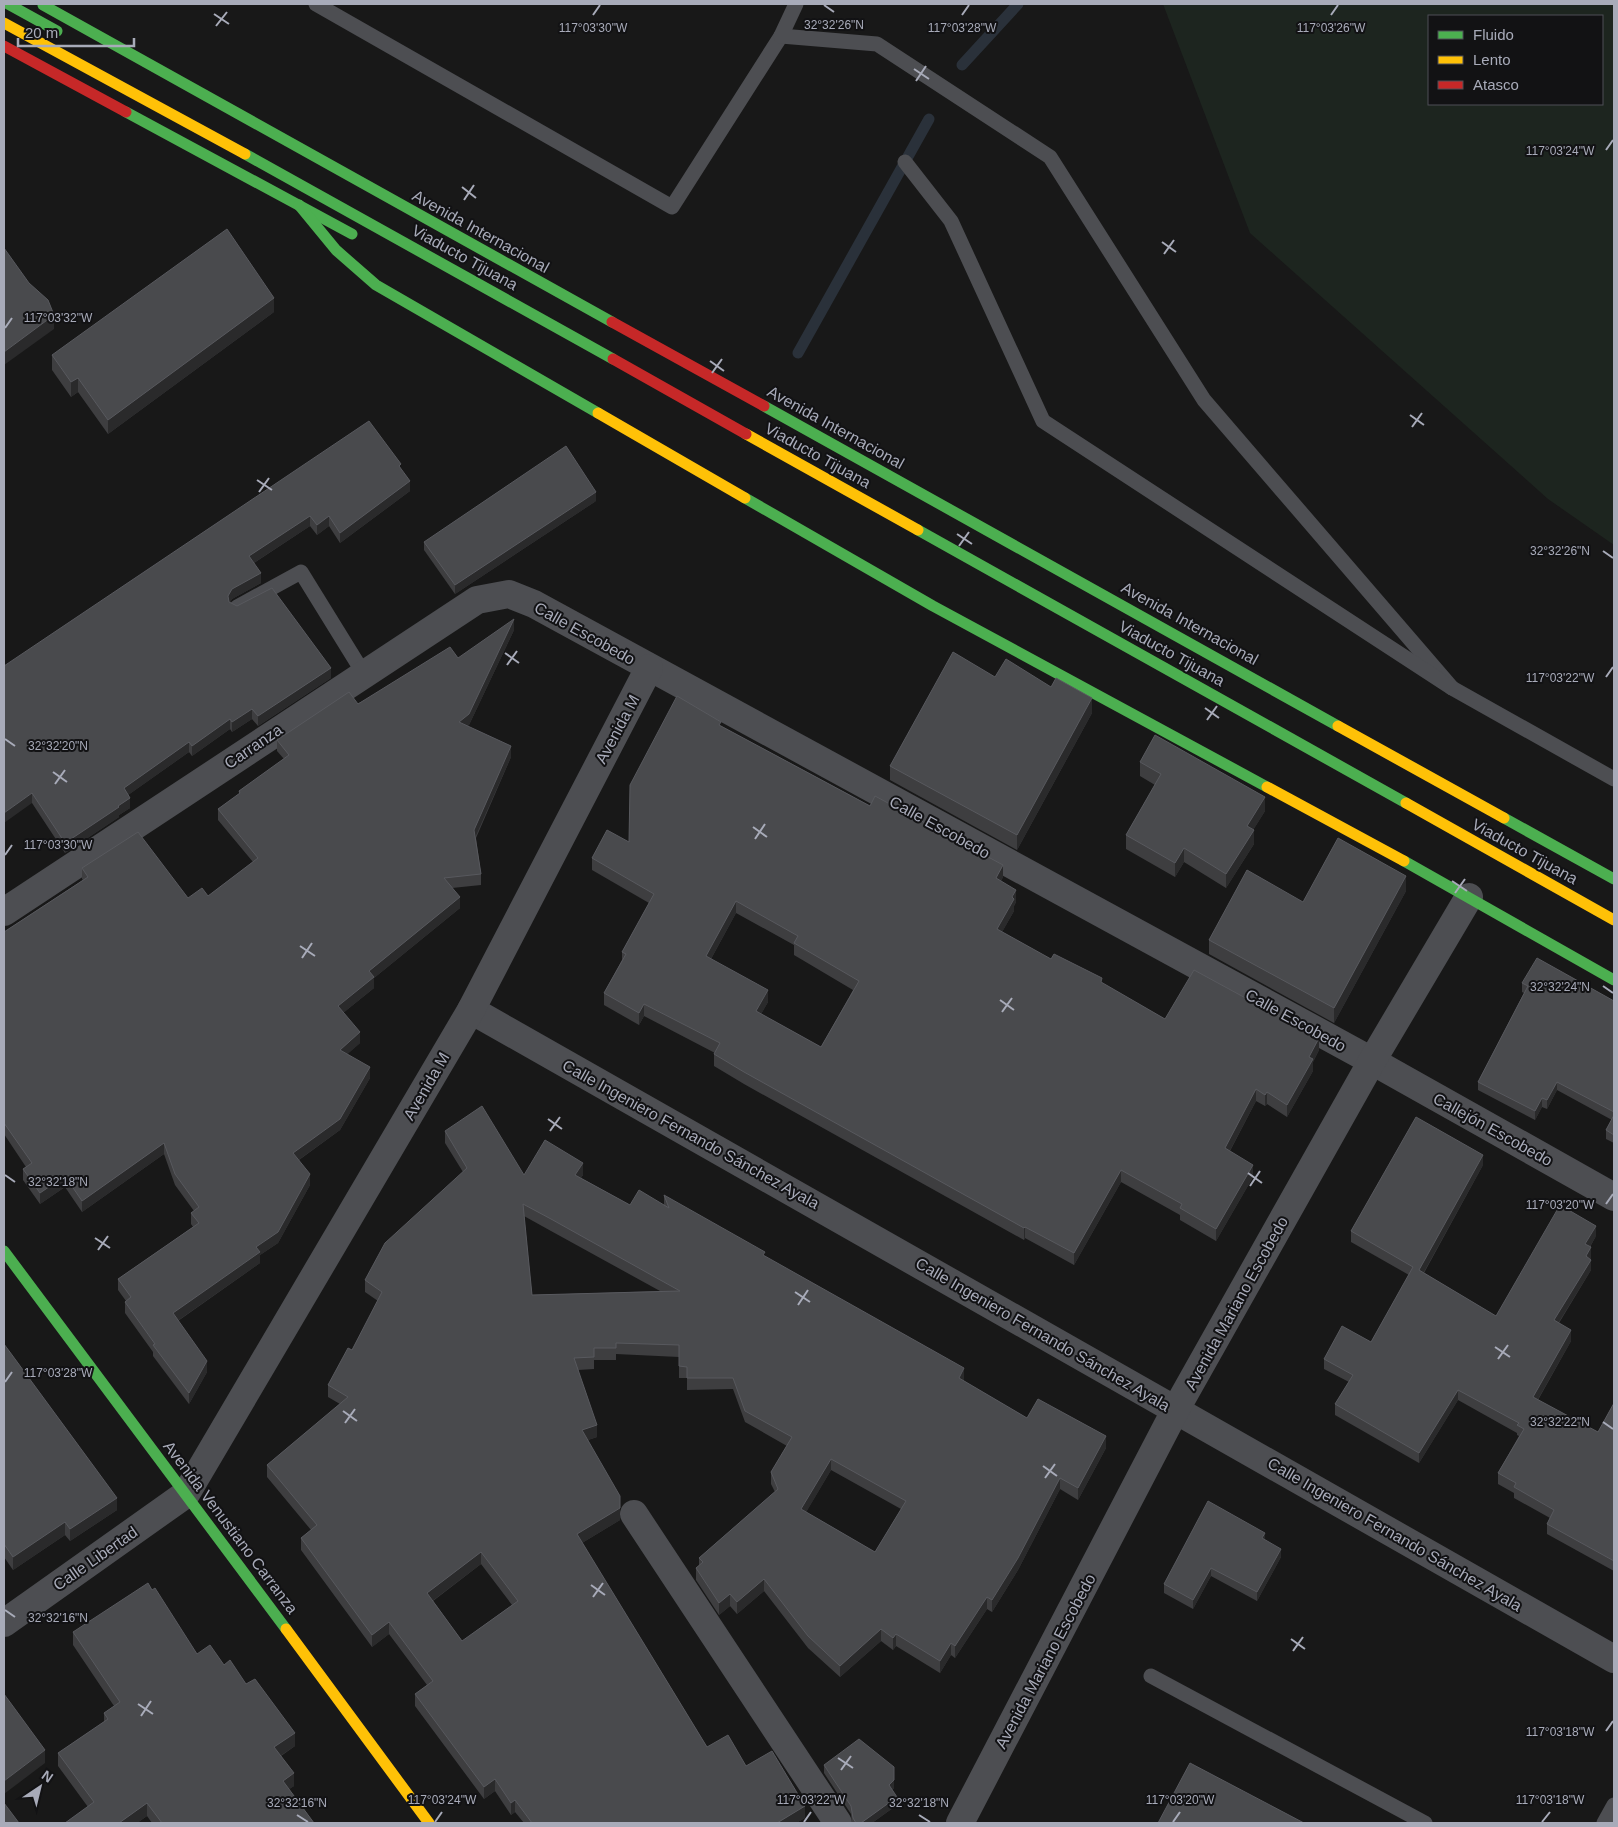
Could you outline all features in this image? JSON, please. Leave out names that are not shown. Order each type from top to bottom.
[{"type":"main road","points":[[8,4],[69,38]]},
{"type":"main road","name":"Avenida Internacional","points":[[41,4],[1614,879]]},
{"type":"main road","name":"Viaducto Tijuana","points":[[4,24],[317,193],[1614,920]]},
{"type":"main road","points":[[4,46],[367,242]]},
{"type":"main road","points":[[298,204],[336,250],[376,285],[933,606],[1469,897],[1614,980]]},
{"type":"main road","name":"Avenida Venustiano Carranza","points":[[4,1251],[429,1823]]},
{"type":"street","name":"Calle Escobedo","points":[[509,594],[534,604],[1372,1061]]},
{"type":"street","name":"Carranza","points":[[4,912],[477,600],[509,594]]},
{"type":"street","name":"Avenida M","points":[[186,1494],[471,1010],[649,668]]},
{"type":"street","name":"Avenida Mariano Escobedo","points":[[960,1823],[1176,1409],[1372,1061],[1469,897]]},
{"type":"street","name":"Calle Ingeniero Fernando Sánchez Ayala","points":[[471,1010],[1614,1659]]},
{"type":"street","name":"Callejón Escobedo","points":[[1372,1061],[1614,1197]]},
{"type":"street","name":"Calle Libertad","points":[[4,1623],[186,1494]]},
{"type":"street","points":[[634,1514],[838,1823]]},
{"type":"lane","points":[[316,4],[672,207],[781,36],[796,4]]},
{"type":"lane","points":[[781,36],[877,44],[1050,157],[1204,400],[1452,688]]},
{"type":"lane","points":[[905,162],[950,221],[1043,421],[1452,688],[1614,780]]},
{"type":"lane","points":[[237,607],[301,572],[364,674]]},
{"type":"lane","points":[[1151,1676],[1425,1823]]},
{"type":"lane","points":[[1604,1823],[1614,1805]]},
{"type":"shaded area","points":[[1163,4],[1614,4],[1614,545],[1548,499],[1250,233]]},
{"type":"building","points":[[227,229],[274,298],[108,420],[78,378],[71,382],[52,355]]},
{"type":"building","points":[[4,248],[29,283],[48,300],[54,315],[4,352]]},
{"type":"building","points":[[369,421],[401,464],[399,466],[410,481],[340,533],[329,516],[317,525],[310,516],[249,556],[261,573],[232,589],[228,596],[229,602],[237,606],[272,588],[331,668],[258,716],[252,709],[232,722],[230,719],[192,746],[189,742],[124,788],[130,798],[119,807],[65,843],[32,793],[4,813],[4,666]]},
{"type":"building","points":[[566,446],[596,492],[455,585],[424,542]]},
{"type":"building","points":[[514,619],[469,714],[459,722],[511,746],[474,830],[481,874],[444,878],[460,897],[369,971],[374,977],[338,1006],[360,1032],[340,1050],[370,1067],[340,1119],[293,1153],[310,1174],[278,1232],[256,1247],[260,1252],[173,1313],[207,1361],[189,1393],[153,1345],[155,1344],[125,1302],[131,1297],[118,1279],[199,1223],[191,1213],[199,1207],[175,1174],[164,1143],[82,1201],[65,1176],[40,1193],[23,1169],[32,1163],[4,1123],[4,932],[88,877],[82,868],[138,832],[188,898],[202,888],[208,896],[258,858],[218,809],[240,793],[239,791],[289,755],[277,740],[349,692],[358,704],[450,647],[458,658]]},
{"type":"building","points":[[953,652],[995,677],[1006,659],[1051,687],[1056,678],[1092,698],[1017,835],[890,766]]},
{"type":"building","points":[[677,696],[721,722],[719,725],[870,806],[875,796],[1003,865],[996,878],[1016,890],[1012,897],[1014,899],[997,929],[1051,959],[1054,954],[1102,978],[1101,982],[1165,1019],[1194,970],[1319,1038],[1309,1057],[1313,1059],[1287,1105],[1267,1092],[1265,1095],[1256,1089],[1225,1148],[1253,1165],[1216,1229],[1180,1208],[1182,1204],[1121,1170],[1074,1253],[1024,1228],[744,1072],[714,1054],[720,1043],[644,1004],[639,1013],[604,993],[626,954],[622,952],[654,894],[592,858],[607,830],[629,842],[630,785]],"holes":[[[736,901],[798,936],[794,943],[859,981],[821,1047],[756,1011],[768,990],[706,956]]]},
{"type":"building","points":[[1155,735],[1265,797],[1247,826],[1254,830],[1226,874],[1184,848],[1175,863],[1126,835],[1161,774],[1140,762]]},
{"type":"building","points":[[1338,838],[1406,876],[1334,1008],[1209,940],[1247,870],[1303,902]]},
{"type":"building","points":[[1537,958],[1614,1001],[1614,1112],[1557,1082],[1547,1100],[1542,1098],[1535,1111],[1478,1082],[1528,986],[1522,983]]},
{"type":"building","points":[[482,1106],[524,1175],[545,1140],[583,1163],[575,1175],[630,1205],[639,1190],[669,1208],[664,1195],[765,1252],[763,1255],[964,1368],[959,1378],[1027,1418],[1038,1399],[1106,1436],[1078,1488],[1060,1478],[1018,1558],[992,1600],[987,1597],[955,1646],[951,1643],[940,1661],[896,1634],[893,1638],[881,1629],[840,1666],[808,1636],[764,1579],[737,1602],[730,1594],[719,1603],[696,1568],[703,1562],[699,1558],[778,1489],[771,1472],[792,1437],[745,1411],[733,1378],[687,1378],[687,1367],[679,1366],[679,1345],[616,1343],[616,1348],[594,1348],[594,1357],[574,1358],[597,1425],[582,1430],[620,1496],[620,1508],[577,1534],[707,1747],[728,1735],[746,1766],[772,1751],[805,1806],[777,1823],[532,1823],[515,1800],[511,1803],[495,1779],[484,1787],[415,1694],[433,1681],[389,1622],[372,1635],[301,1538],[317,1525],[267,1465],[348,1397],[328,1385],[348,1348],[352,1350],[382,1292],[365,1280],[385,1243],[467,1168],[445,1131]],"holes":[[[523,1204],[551,1219],[680,1291],[532,1295]],[[831,1459],[906,1501],[875,1552],[801,1509]],[[481,1552],[518,1601],[462,1641],[427,1593]]]},
{"type":"building","points":[[1614,1115],[1614,1135],[1606,1130]]},
{"type":"building","points":[[1416,1117],[1483,1155],[1419,1270],[1496,1316],[1560,1205],[1596,1226],[1585,1244],[1591,1247],[1586,1256],[1591,1260],[1554,1320],[1571,1330],[1533,1397],[1598,1432],[1614,1403],[1614,1561],[1547,1524],[1554,1510],[1514,1487],[1516,1483],[1498,1473],[1524,1429],[1517,1425],[1519,1423],[1458,1390],[1419,1453],[1335,1404],[1353,1375],[1324,1359],[1342,1326],[1371,1342],[1413,1267],[1351,1231]]},
{"type":"building","points":[[4,1344],[117,1498],[70,1529],[65,1522],[13,1557],[4,1544]]},
{"type":"building","points":[[1208,1501],[1265,1533],[1262,1538],[1281,1549],[1257,1592],[1211,1568],[1193,1600],[1164,1584]]},
{"type":"building","points":[[148,1583],[152,1590],[155,1588],[197,1654],[210,1645],[224,1665],[230,1660],[246,1684],[255,1679],[295,1733],[274,1747],[294,1773],[283,1781],[314,1823],[162,1823],[147,1803],[119,1823],[65,1823],[94,1802],[58,1753],[108,1719],[104,1713],[120,1702],[73,1632]]},
{"type":"building","points":[[4,1694],[45,1750],[4,1781]]},
{"type":"building","points":[[859,1739],[894,1767],[894,1780],[889,1785],[897,1797],[861,1823],[856,1823],[851,1806],[824,1765]]},
{"type":"building","points":[[1190,1763],[1304,1823],[1158,1823]]},
{"type":"building","points":[[4,1803],[19,1823],[4,1823]]},
{"type":"waterway","points":[[962,65],[1018,4]]},
{"type":"waterway","points":[[798,353],[929,119]]},
{"type":"traffic: fast","points":[[8,4],[57,31]]},
{"type":"traffic: fast","points":[[43,5],[612,322]]},
{"type":"traffic: fast","points":[[126,112],[352,234]]},
{"type":"traffic: fast","points":[[245,154],[613,359]]},
{"type":"traffic: fast","points":[[299,205],[336,250],[376,285],[598,413]]},
{"type":"traffic: fast","points":[[764,406],[1338,726]]},
{"type":"traffic: fast","points":[[745,498],[933,606],[1267,787]]},
{"type":"traffic: fast","points":[[918,530],[1406,803]]},
{"type":"traffic: fast","points":[[1504,818],[1614,879]]},
{"type":"traffic: fast","points":[[1404,861],[1614,980]]},
{"type":"traffic: fast","points":[[4,1251],[286,1629]]},
{"type":"traffic: slow","points":[[4,23],[245,154]]},
{"type":"traffic: slow","points":[[598,413],[745,498]]},
{"type":"traffic: slow","points":[[746,434],[918,530]]},
{"type":"traffic: slow","points":[[1338,726],[1504,818]]},
{"type":"traffic: slow","points":[[1267,787],[1404,861]]},
{"type":"traffic: slow","points":[[1406,803],[1614,920]]},
{"type":"traffic: slow","points":[[286,1629],[429,1823]]},
{"type":"traffic: jam","points":[[4,46],[126,112]]},
{"type":"traffic: jam","points":[[612,322],[764,406]]},
{"type":"traffic: jam","points":[[613,359],[746,434]]}]
